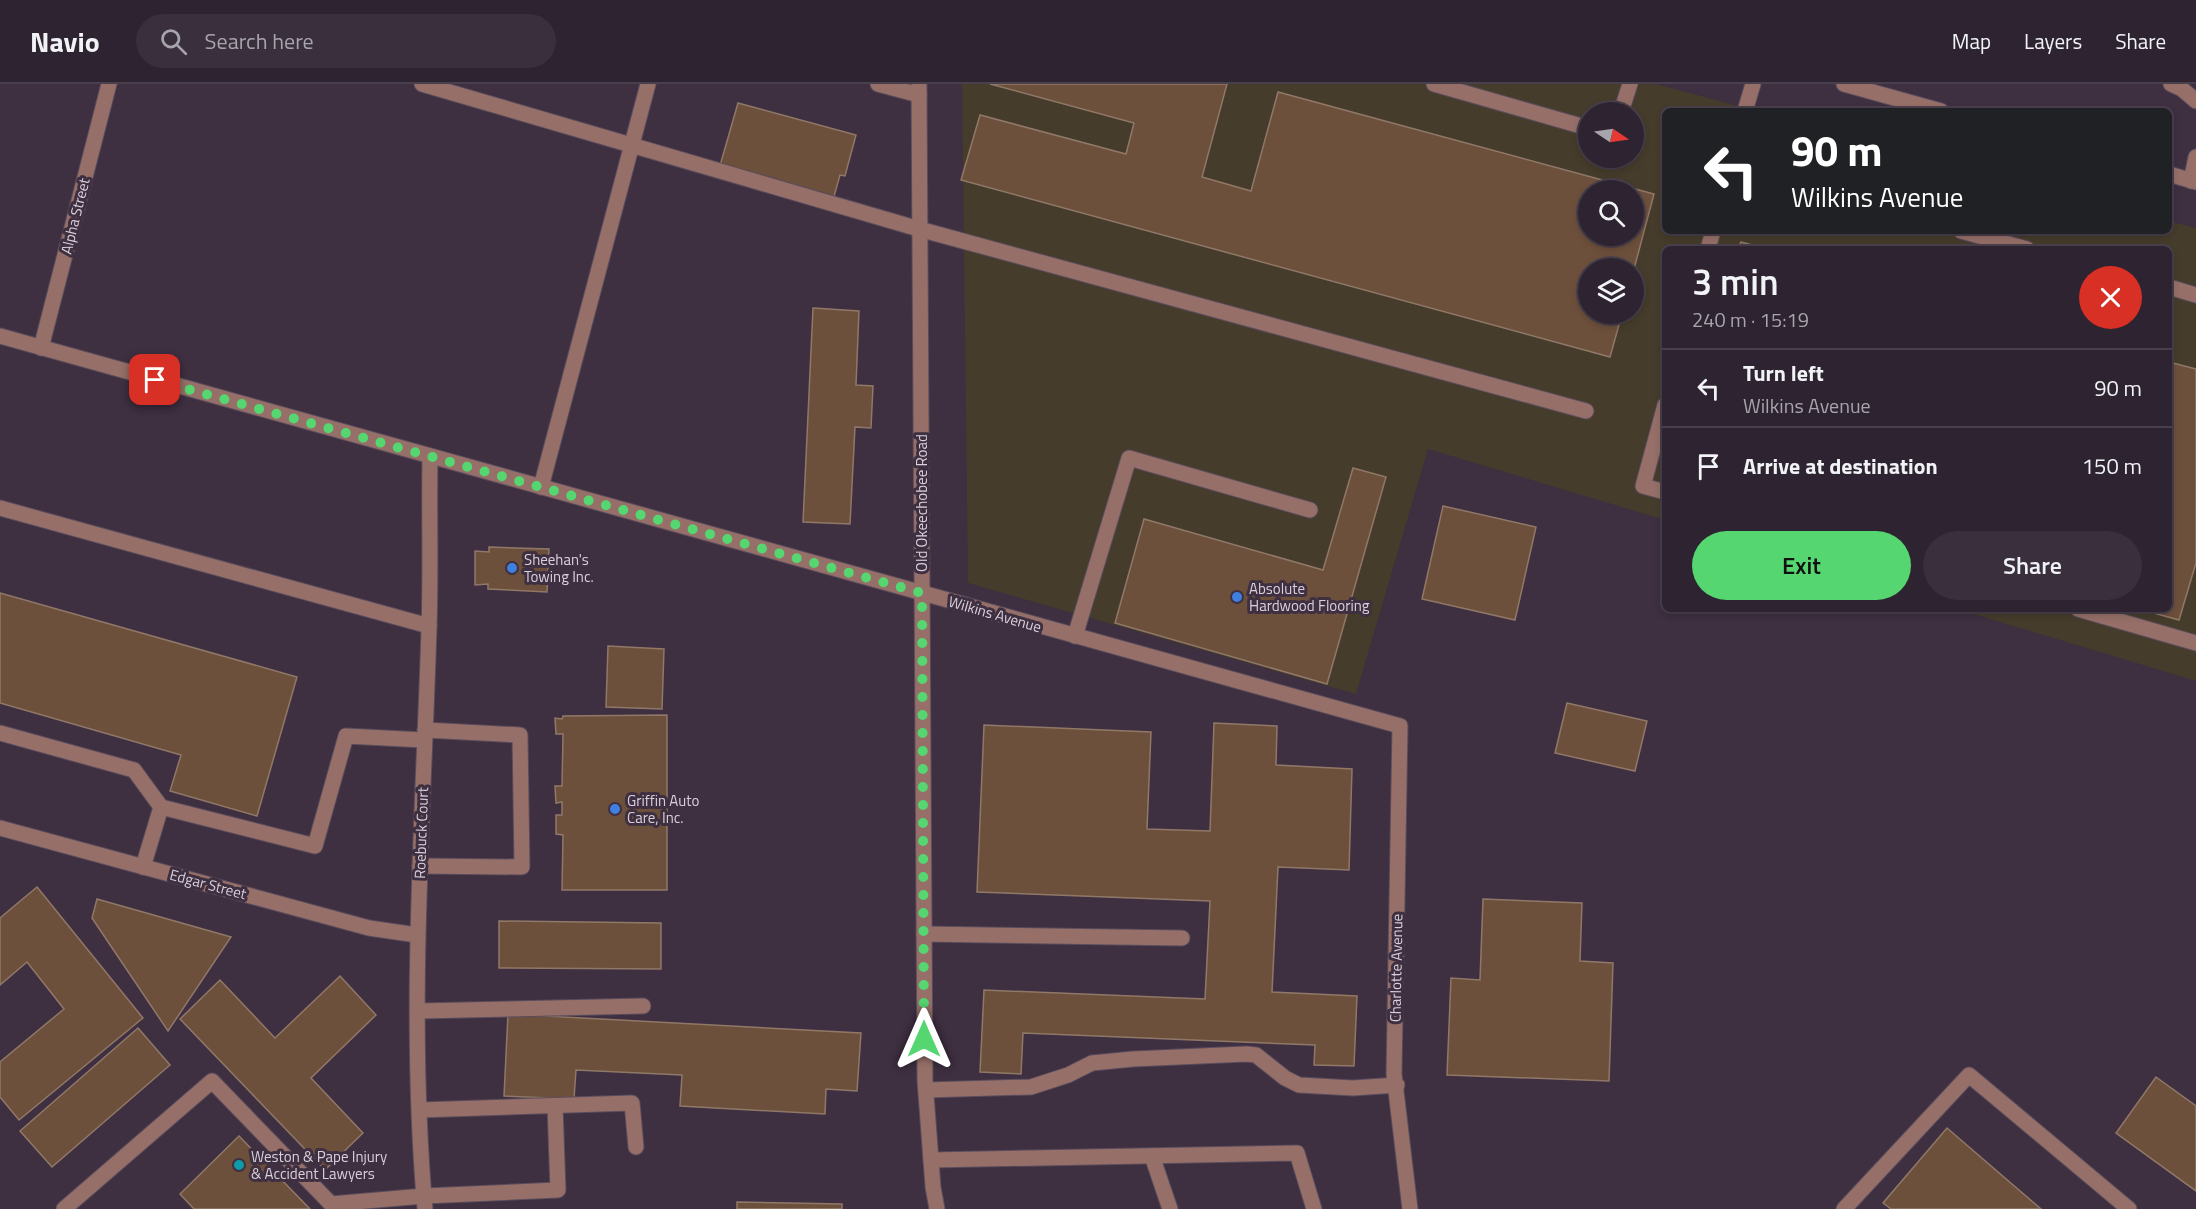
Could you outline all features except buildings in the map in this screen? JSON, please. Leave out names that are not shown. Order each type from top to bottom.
[{"type":"street","name":"Alpha Street","points":[[41,348],[109,84]]},
{"type":"street","points":[[422,84],[919,229],[1586,411]]},
{"type":"street","points":[[541,487],[648,84]]},
{"type":"street","points":[[878,84],[919,89]]},
{"type":"street","points":[[1434,84],[1578,125]]},
{"type":"street","points":[[1624,102],[1630,84]]},
{"type":"street","points":[[1747,108],[1753,84]]},
{"type":"street","points":[[1844,84],[1866,87],[1932,108]]},
{"type":"street","points":[[2171,84],[2182,88],[2196,101]]},
{"type":"street","name":"Old Okeechobee Road","points":[[919,89],[926,1090],[937,1209]]},
{"type":"street","points":[[2172,175],[2193,181],[2196,157]]},
{"type":"street","points":[[1972,234],[2016,246]]},
{"type":"street","points":[[2172,288],[2196,295]]},
{"type":"street","name":"Wilkins Avenue","points":[[0,336],[1400,726]]},
{"type":"street","points":[[1662,416],[1643,486],[1662,491]]},
{"type":"street","name":"Roebuck Court","points":[[425,1203],[420,1110],[417,935],[429,626],[430,456]]},
{"type":"street","points":[[1076,636],[1129,459],[1310,510]]},
{"type":"street","points":[[0,508],[429,626]]},
{"type":"street","points":[[2089,612],[2196,642]]},
{"type":"street","name":"Charlotte Avenue","points":[[1400,726],[1395,1074],[1410,1209]]},
{"type":"street","points":[[0,733],[135,770],[161,807],[315,846],[346,736],[520,735],[522,867],[420,866]]},
{"type":"street","points":[[143,867],[161,807]]},
{"type":"street","name":"Edgar Street","points":[[0,828],[369,928],[417,935]]},
{"type":"street","points":[[924,934],[1182,938]]},
{"type":"street","points":[[418,1011],[643,1006]]},
{"type":"street","points":[[926,1090],[1031,1087],[1068,1075],[1092,1063],[1246,1054],[1256,1055],[1285,1078],[1299,1085],[1353,1088],[1396,1085]]},
{"type":"street","points":[[1847,1208],[1969,1076],[2129,1209]]},
{"type":"street","points":[[64,1209],[212,1081],[331,1204],[425,1203],[558,1190],[555,1106]]},
{"type":"street","points":[[420,1110],[632,1103],[636,1147]]},
{"type":"street","points":[[931,1160],[1297,1153],[1314,1209]]},
{"type":"street","points":[[1152,1156],[1170,1209]]},
{"type":"shaded area","points":[[962,84],[1656,84],[1746,108],[1662,108],[1662,234],[2172,234],[2172,222],[2196,228],[2196,681],[1967,612],[2172,612],[2172,246],[1662,246],[1662,519],[1428,449],[1356,694],[968,583]]},
{"type":"place","name":"Sheehan's Towing Inc.","points":[[512,568]]},
{"type":"place","name":"Absolute Hardwood Flooring","points":[[1237,597]]},
{"type":"place","name":"Griffin Auto Care, Inc.","points":[[615,809]]},
{"type":"place","name":"Weston & Pape Injury & Accident Lawyers","points":[[239,1165]]},
{"type":"route","points":[[155,380],[922,593],[924,1039]]}]
